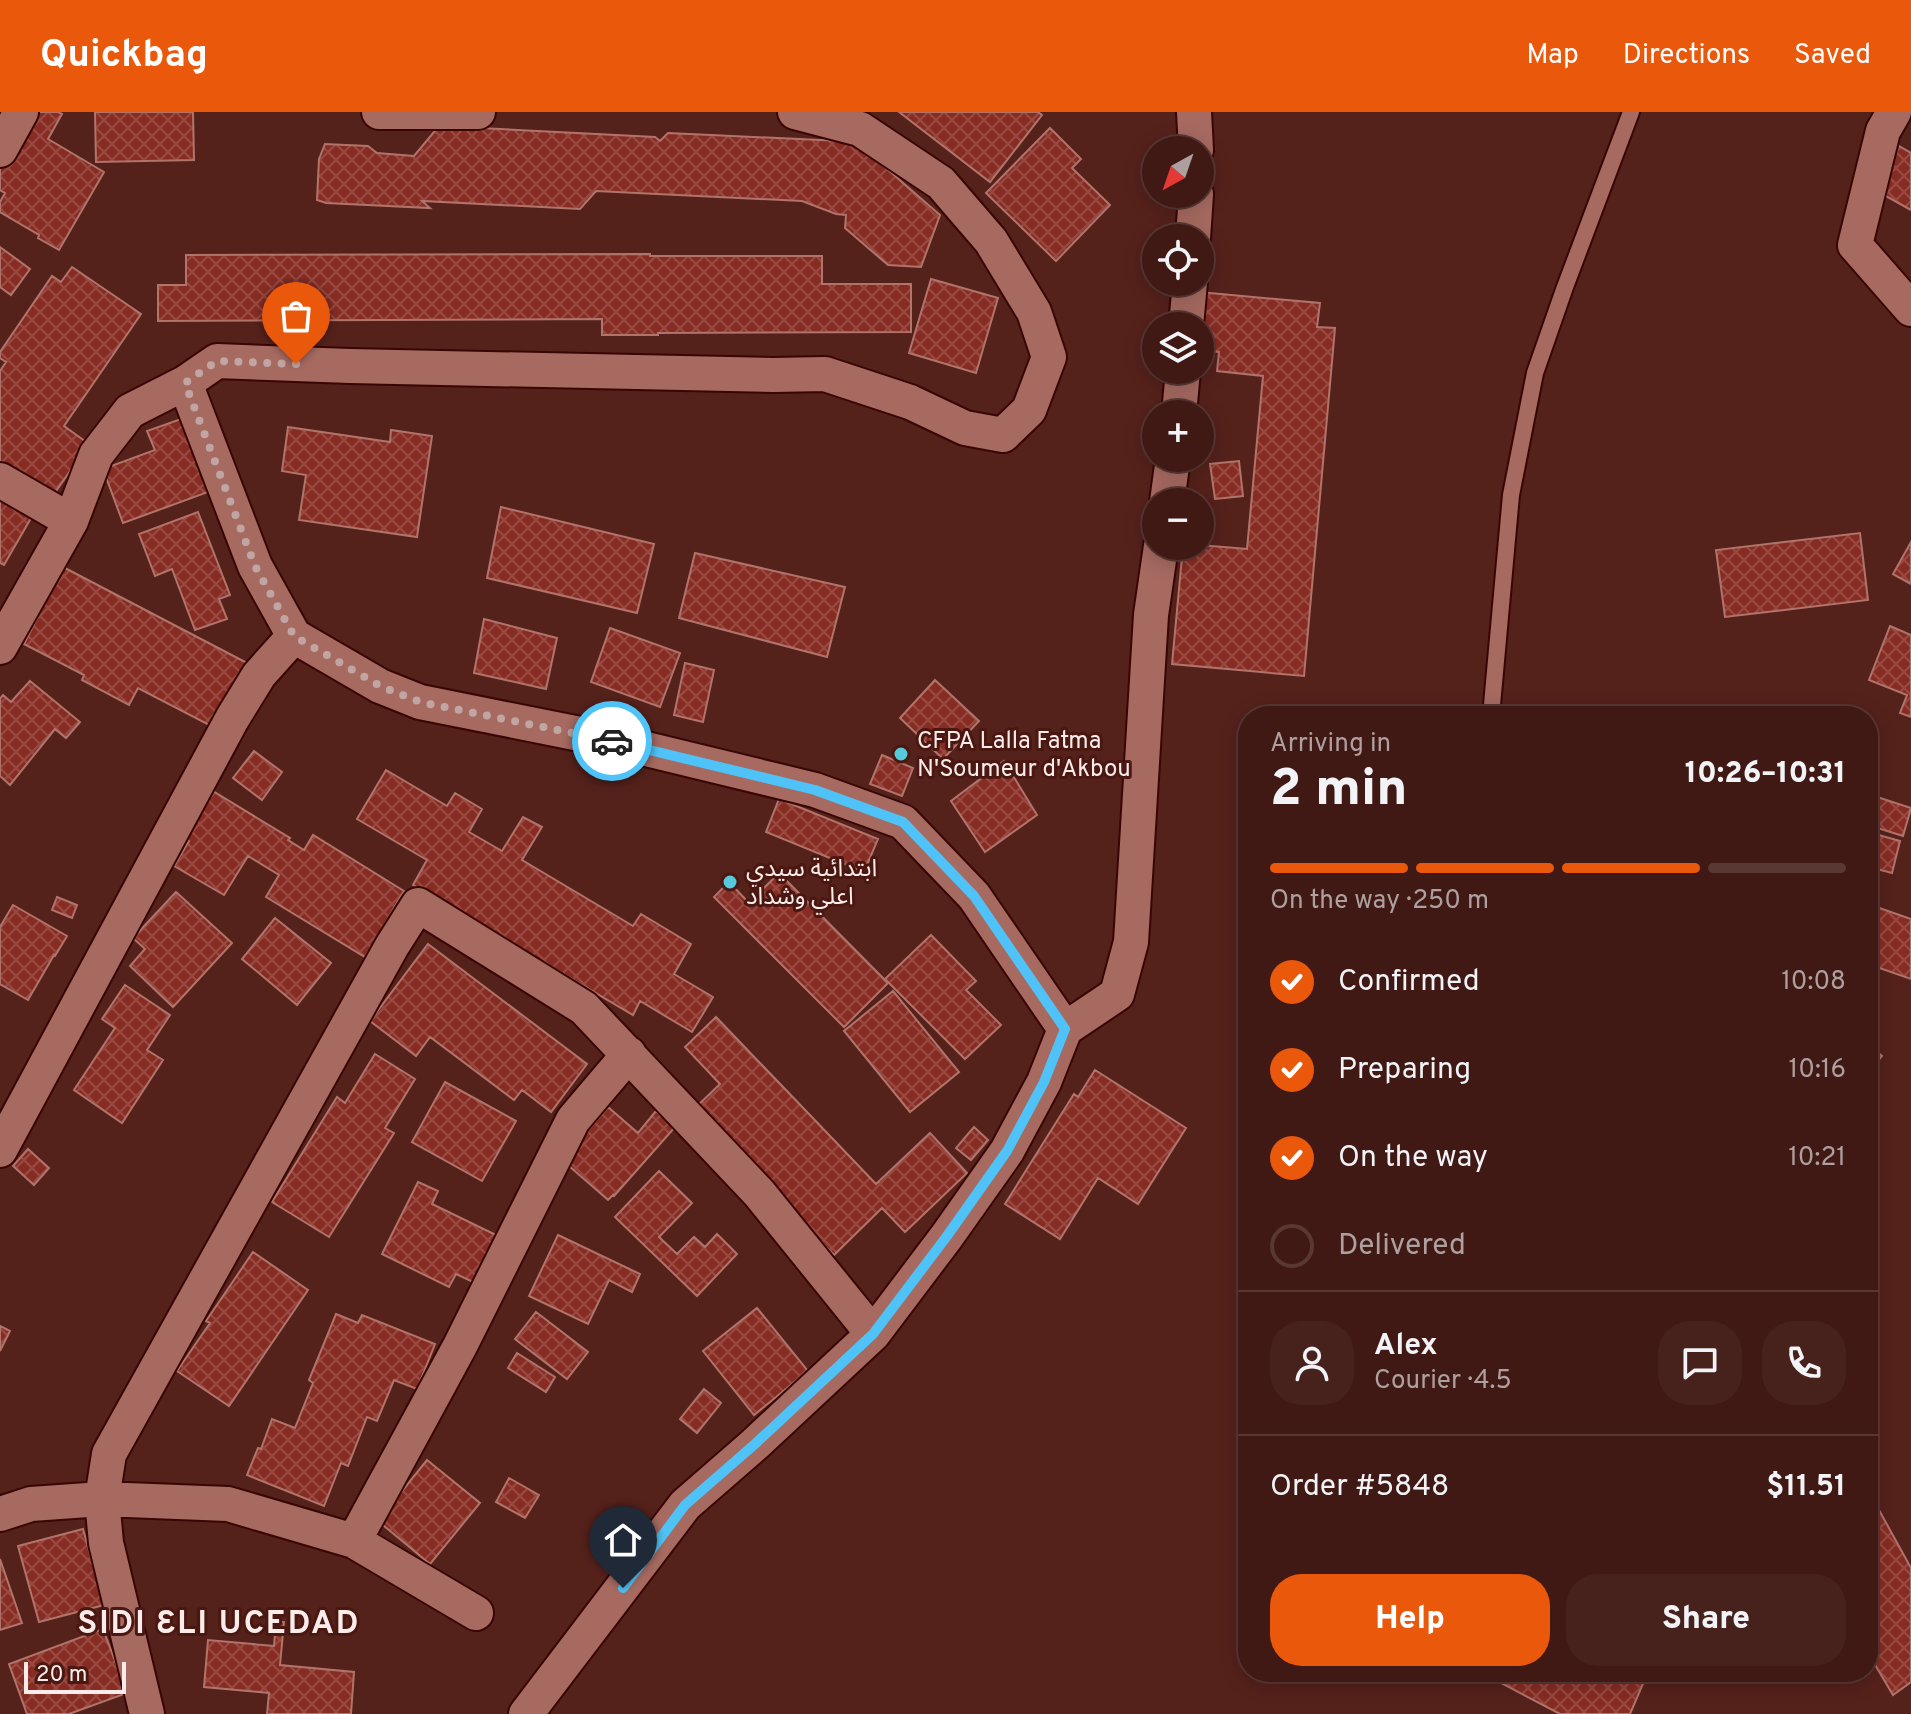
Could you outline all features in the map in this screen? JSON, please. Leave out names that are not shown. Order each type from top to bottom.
[{"type":"street","points":[[0,150],[21,112]]},
{"type":"street","points":[[379,112],[478,112]]},
{"type":"street","points":[[0,647],[71,521],[96,455],[130,411],[185,383],[217,361],[825,374],[910,402],[965,428],[1003,435],[1029,410],[1049,357],[1034,312],[991,241],[941,183],[918,167],[860,129],[795,112]]},
{"type":"street","points":[[1194,112],[1195,136]]},
{"type":"street","points":[[1894,112],[1883,131],[1855,245],[1911,309]]},
{"type":"street","points":[[185,383],[255,566],[294,636],[380,686],[420,702],[605,739],[815,790],[903,822],[974,896],[1065,1029]]},
{"type":"street","points":[[0,480],[71,521]]},
{"type":"street","points":[[526,1714],[685,1505],[873,1334],[1007,1151],[1044,1082],[1065,1029],[1117,994],[1131,942],[1151,615],[1159,560]]},
{"type":"street","points":[[0,1150],[232,719],[259,675],[294,636]]},
{"type":"street","points":[[147,1714],[106,1543],[102,1499],[109,1454],[384,959],[418,905],[584,1008],[759,1193],[873,1334]]},
{"type":"street","points":[[354,1541],[460,1346],[573,1120],[629,1054]]},
{"type":"street","points":[[0,1514],[31,1504],[102,1499],[228,1504],[354,1541],[476,1613]]},
{"type":"lane","points":[[1492,706],[1511,495],[1535,373],[1631,112]]},
{"type":"building","points":[[29,112],[62,114],[48,139],[104,172],[59,250],[0,212],[0,202],[5,193],[0,190],[0,162]]},
{"type":"building","points":[[95,112],[193,112],[194,160],[96,162]]},
{"type":"building","points":[[899,112],[1038,112],[1042,115],[990,182]]},
{"type":"building","points":[[439,126],[655,137],[660,141],[668,133],[842,141],[879,154],[879,162],[940,215],[921,267],[888,265],[845,228],[846,215],[802,201],[596,191],[580,209],[422,201],[430,208],[317,200],[319,159],[325,144],[368,146],[377,153],[414,156]]},
{"type":"building","points":[[1050,128],[1081,159],[1072,168],[1110,205],[1056,261],[986,193]]},
{"type":"building","points":[[1892,142],[1911,153],[1911,210],[1868,186]]},
{"type":"building","points":[[0,247],[30,269],[11,295],[0,287]]},
{"type":"building","points":[[186,255],[822,256],[822,284],[911,284],[911,332],[602,335],[602,319],[158,321],[158,285],[186,285]]},
{"type":"building","points":[[72,267],[141,314],[64,426],[89,444],[49,501],[0,468],[0,371],[6,362],[0,358],[0,352],[52,276],[61,282]]},
{"type":"building","points":[[931,279],[998,298],[976,373],[909,353]]},
{"type":"building","points":[[1214,293],[1320,303],[1317,327],[1335,328],[1304,676],[1172,664],[1182,560],[1214,560],[1214,546],[1247,549],[1263,376],[1217,371],[1219,352],[1214,351],[1214,312],[1199,312],[1199,296],[1214,296]]},
{"type":"building","points":[[181,419],[208,492],[123,523],[103,469],[155,450],[147,431]]},
{"type":"building","points":[[288,427],[390,442],[391,430],[432,436],[417,537],[299,520],[306,475],[282,471]]},
{"type":"building","points":[[1239,461],[1243,496],[1215,499],[1211,472],[1214,472],[1214,464]]},
{"type":"building","points":[[0,500],[31,518],[4,565],[0,563]]},
{"type":"building","points":[[501,507],[654,544],[637,613],[487,578]]},
{"type":"building","points":[[198,512],[230,595],[219,599],[227,619],[195,630],[172,569],[155,576],[139,534]]},
{"type":"building","points":[[1860,533],[1868,600],[1725,617],[1716,550]]},
{"type":"building","points":[[1911,542],[1911,584],[1893,574]]},
{"type":"building","points":[[695,553],[845,587],[827,657],[679,618]]},
{"type":"building","points":[[63,567],[247,663],[213,727],[138,688],[129,705],[82,680],[84,675],[24,644]]},
{"type":"building","points":[[484,619],[557,638],[546,689],[474,673]]},
{"type":"building","points":[[1890,626],[1911,635],[1911,717],[1900,713],[1907,695],[1869,680]]},
{"type":"building","points":[[610,628],[680,653],[660,707],[591,682]]},
{"type":"building","points":[[685,663],[714,670],[703,722],[674,715]]},
{"type":"building","points":[[935,680],[979,721],[943,759],[900,718]]},
{"type":"building","points":[[30,681],[80,722],[66,738],[55,729],[10,785],[0,776],[0,699],[3,695],[11,702]]},
{"type":"building","points":[[254,751],[282,772],[262,800],[233,778]]},
{"type":"building","points":[[882,755],[913,768],[902,796],[870,784]]},
{"type":"building","points":[[1004,761],[1037,815],[985,852],[951,801]]},
{"type":"building","points":[[386,770],[447,806],[455,793],[482,809],[469,832],[502,851],[523,817],[542,827],[522,860],[633,926],[641,914],[691,944],[674,974],[713,997],[692,1032],[640,1001],[633,1015],[413,885],[427,860],[357,819]]},
{"type":"building","points":[[203,785],[290,838],[288,840],[304,850],[313,835],[404,891],[365,957],[266,897],[279,875],[248,856],[224,895],[174,866],[189,841],[174,832]]},
{"type":"building","points":[[1878,797],[1911,808],[1903,836],[1878,828]]},
{"type":"building","points":[[779,799],[878,839],[864,872],[766,832]]},
{"type":"building","points":[[1878,835],[1900,841],[1892,873],[1878,869]]},
{"type":"building","points":[[779,873],[888,983],[844,1027],[714,897],[729,882],[749,903]]},
{"type":"building","points":[[176,892],[232,943],[173,1007],[130,966],[145,949],[133,938]]},
{"type":"building","points":[[57,897],[77,905],[72,918],[52,910]]},
{"type":"building","points":[[13,905],[67,936],[28,1000],[0,984],[0,927]]},
{"type":"building","points":[[1878,907],[1911,919],[1911,979],[1878,967]]},
{"type":"building","points":[[275,918],[331,963],[297,1005],[242,959]]},
{"type":"building","points":[[931,935],[976,981],[966,990],[1001,1025],[965,1059],[885,979]]},
{"type":"building","points":[[428,944],[587,1064],[551,1112],[522,1090],[514,1100],[430,1037],[416,1056],[370,1021]]},
{"type":"building","points":[[125,985],[170,1015],[147,1050],[163,1060],[122,1123],[74,1090],[115,1028],[102,1019]]},
{"type":"building","points":[[893,991],[959,1072],[910,1112],[844,1031]]},
{"type":"building","points":[[716,1017],[876,1184],[930,1133],[967,1173],[905,1232],[882,1208],[834,1255],[693,1110],[720,1084],[685,1047]]},
{"type":"building","points":[[375,1054],[415,1079],[385,1128],[394,1133],[329,1237],[272,1202],[337,1097],[345,1103]]},
{"type":"building","points":[[1095,1070],[1186,1128],[1138,1204],[1098,1178],[1060,1239],[1005,1204],[1074,1094],[1078,1097]]},
{"type":"building","points":[[445,1082],[516,1121],[482,1181],[412,1142]]},
{"type":"building","points":[[608,1107],[638,1133],[656,1111],[675,1127],[608,1200],[562,1160]]},
{"type":"building","points":[[974,1127],[988,1140],[971,1160],[956,1148]]},
{"type":"building","points":[[28,1149],[49,1168],[34,1185],[13,1166]]},
{"type":"building","points":[[659,1171],[692,1203],[659,1237],[677,1254],[694,1237],[705,1247],[717,1234],[737,1254],[697,1296],[615,1217]]},
{"type":"building","points":[[418,1182],[438,1191],[432,1204],[496,1235],[473,1282],[456,1274],[449,1287],[382,1254]]},
{"type":"building","points":[[558,1235],[640,1274],[632,1292],[609,1280],[588,1324],[529,1296]]},
{"type":"building","points":[[253,1252],[308,1290],[229,1406],[177,1371],[210,1323],[206,1321]]},
{"type":"building","points":[[757,1308],[808,1371],[754,1415],[703,1351]]},
{"type":"building","points":[[536,1312],[588,1352],[567,1379],[515,1339]]},
{"type":"building","points":[[336,1314],[358,1323],[362,1315],[435,1344],[417,1389],[394,1380],[377,1421],[367,1417],[348,1466],[341,1463],[324,1506],[247,1475],[272,1419],[295,1428],[313,1383],[309,1380]]},
{"type":"building","points":[[0,1326],[10,1331],[0,1351]]},
{"type":"building","points":[[517,1353],[555,1377],[546,1392],[508,1368]]},
{"type":"building","points":[[704,1389],[721,1403],[697,1433],[680,1419]]},
{"type":"building","points":[[427,1460],[480,1503],[430,1564],[378,1521]]},
{"type":"building","points":[[509,1478],[539,1495],[525,1518],[496,1502]]},
{"type":"building","points":[[1878,1511],[1911,1568],[1911,1682],[1893,1695],[1878,1670]]},
{"type":"building","points":[[83,1529],[104,1605],[39,1622],[18,1546]]},
{"type":"building","points":[[0,1559],[22,1623],[0,1630]]},
{"type":"building","points":[[276,1621],[284,1622],[280,1665],[354,1672],[351,1714],[267,1714],[269,1693],[204,1687],[208,1640],[274,1646]]},
{"type":"building","points":[[103,1629],[127,1693],[69,1714],[27,1714],[9,1664]]},
{"type":"building","points":[[1499,1682],[1644,1682],[1630,1714],[1560,1714]]},
{"type":"way so far","points":[[296,364],[217,361],[185,383],[255,566],[294,636],[380,686],[420,702],[612,741]]},
{"type":"place","name":"CFPA Lalla Fatma N'Soumeur d'Akbou","points":[[901,754]]},
{"type":"place","name":"ابتدائية سيدي اعلي وشداد","points":[[730,882]]},
{"type":"district","name":"SIDI ƐLI UCEDAD","points":[[219,1622]]},
{"type":"route","points":[[612,741],[815,790],[903,822],[974,896],[1065,1029],[1044,1082],[1007,1151],[873,1334],[685,1505],[623,1588]]}]
